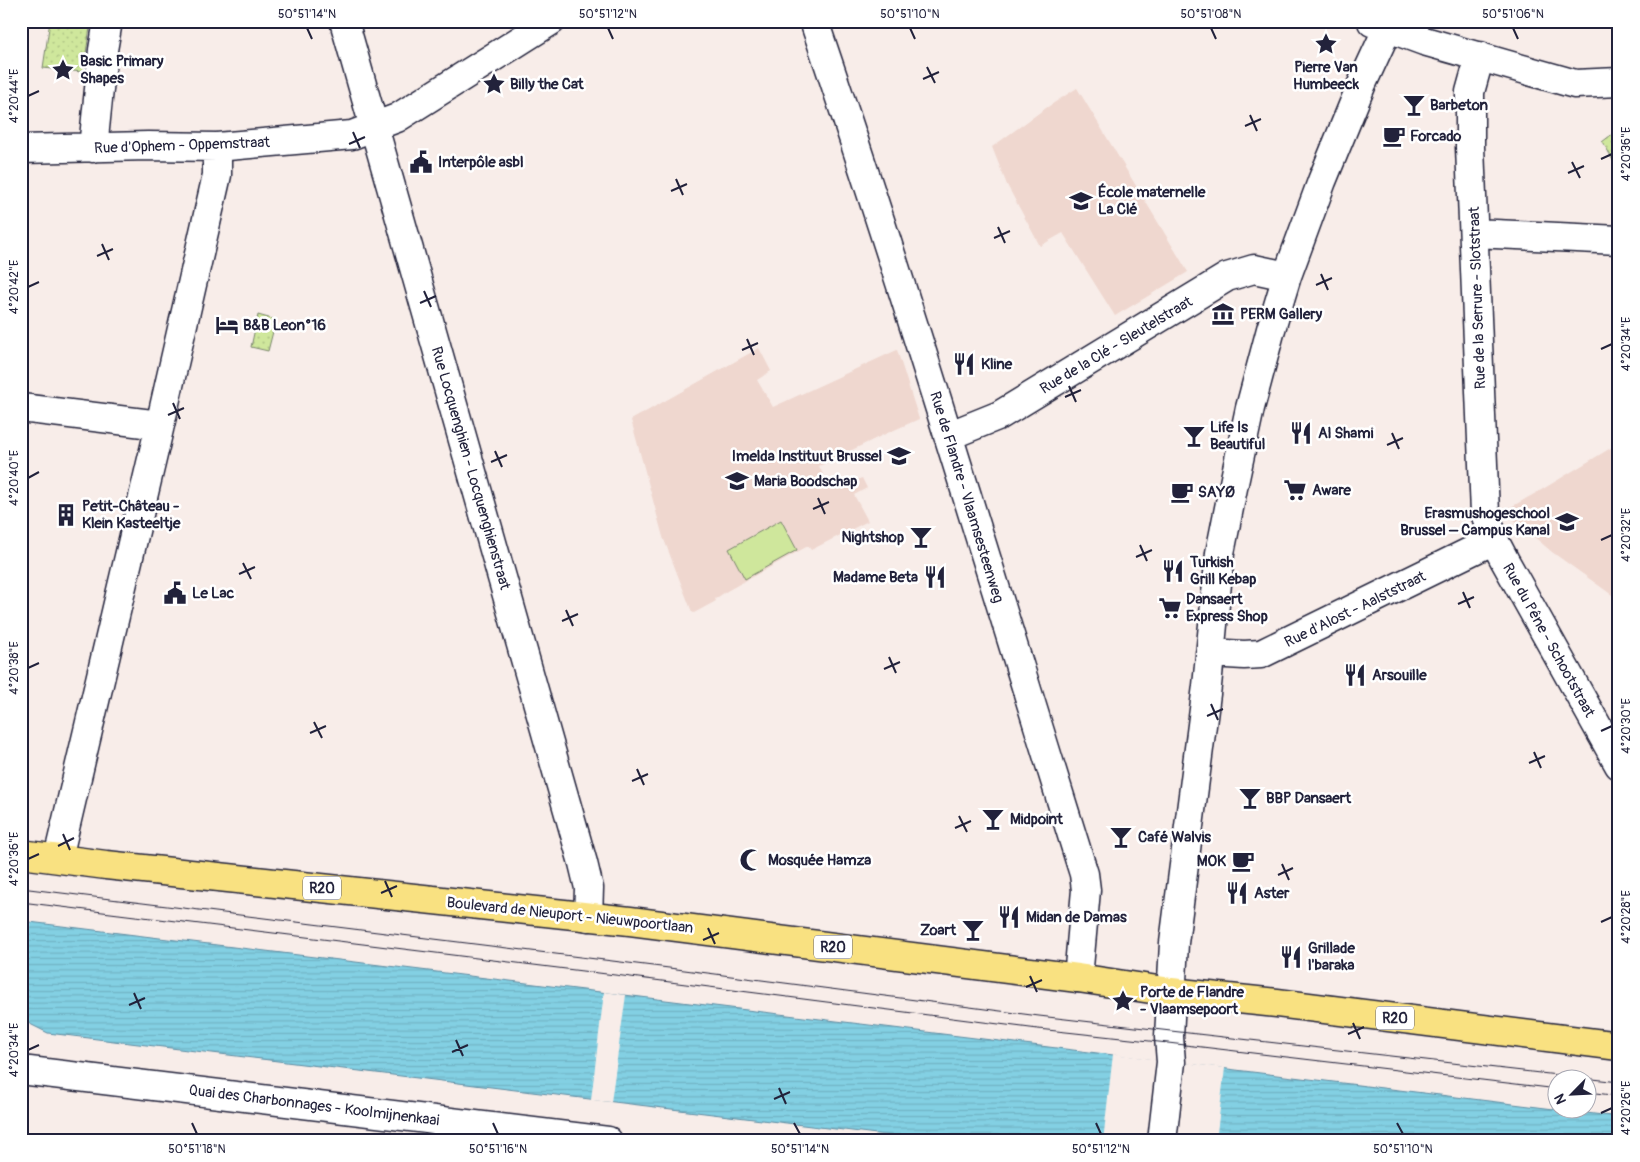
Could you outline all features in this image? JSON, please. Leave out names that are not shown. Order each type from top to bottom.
[{"type":"main road","name":"R20","points":[[21,854],[58,858]]},
{"type":"main road","name":"Boulevard de Nieuport - Nieuwpoortlaan","points":[[58,858],[116,866],[588,917],[1078,978],[1171,992]]},
{"type":"main road","name":"R20","points":[[1171,992],[1277,1003],[1619,1046]]},
{"type":"street","points":[[92,148],[108,21]]},
{"type":"street","name":"Rue Locquenghien - Locquenghienstraat","points":[[344,21],[583,863],[589,888],[588,917]]},
{"type":"street","name":"Rue d'Ophem - Oppemstraat","points":[[21,149],[148,146],[216,147],[352,135],[397,118],[551,21]]},
{"type":"street","name":"Rue de Flandre - Vlaamsesteenweg","points":[[814,21],[864,168],[1084,874],[1086,890],[1078,978]]},
{"type":"street","points":[[1162,1141],[1170,1049],[1174,943],[1210,653],[1220,553],[1250,408],[1287,276],[1333,155],[1362,86],[1383,23],[1424,41],[1574,84],[1619,82]]},
{"type":"street","name":"Rue de la Serrure - Slotstraat","points":[[1480,56],[1470,92],[1470,148],[1486,513],[1494,540]]},
{"type":"street","points":[[58,858],[217,175],[216,147]]},
{"type":"street","points":[[1474,232],[1619,240]]},
{"type":"street","name":"Rue de la Clé - Sleutelstraat","points":[[948,436],[1000,415],[1227,277],[1254,269],[1287,276]]},
{"type":"street","points":[[21,408],[160,425]]},
{"type":"street","name":"Rue d'Alost - Aalststraat","points":[[1210,653],[1261,654],[1494,540]]},
{"type":"street","name":"Rue du Pêne - Schootstraat","points":[[1494,540],[1619,765]]},
{"type":"street","name":"Quai des Charbonnages - Koolmijnenkaai","points":[[21,1070],[608,1141]]},
{"type":"shaded area","name":"École maternelle La Clé","points":[[1077,88],[1188,272],[1115,316],[1063,233],[1040,246],[1007,185],[992,147]]},
{"type":"shaded area","name":"Maria Boodschap","points":[[759,348],[771,371],[757,380],[773,407],[897,350],[919,419],[819,466],[830,490],[862,478],[867,488],[854,495],[868,521],[811,550],[808,546],[727,591],[715,599],[716,601],[694,613],[663,537],[631,420]]},
{"type":"shaded area","name":"Erasmushogeschool Brussel – Campus Kanal","points":[[1619,443],[1619,600],[1552,552],[1504,511]]},
{"type":"green space","points":[[50,21],[91,21],[83,72],[43,68]]},
{"type":"green space","points":[[1619,129],[1619,172],[1602,142]]},
{"type":"green space","points":[[258,315],[276,320],[268,351],[251,347]]},
{"type":"green space","points":[[781,520],[797,550],[745,579],[729,549]]},
{"type":"water","points":[[21,921],[1548,1108],[1548,1120],[1598,1120],[1598,1114],[1619,1117],[1619,1141],[934,1141],[48,1033],[26,1022],[21,1022]]},
{"type":"pier","points":[[21,921],[30,922],[21,992]]},
{"type":"pier","points":[[604,992],[626,995],[611,1102],[591,1100]]},
{"type":"pier","points":[[1113,1054],[1225,1068],[1216,1141],[1103,1141]]},
{"type":"tram line","points":[[21,888],[1039,1016],[1619,1082]]},
{"type":"tram line","points":[[21,902],[1038,1029],[1548,1088]]},
{"type":"tram line","points":[[1598,1093],[1619,1096]]},
{"type":"place","name":"Pierre Van Humbeeck","points":[[1326,44]]},
{"type":"place","name":"Basic Primary Shapes","points":[[63,70]]},
{"type":"place","name":"Billy the Cat","points":[[494,84]]},
{"type":"place","name":"Barbeton","points":[[1414,105]]},
{"type":"place","name":"Forcado","points":[[1394,136]]},
{"type":"place","name":"Interpôle asbl","points":[[421,162]]},
{"type":"place","name":"École maternelle La Clé","points":[[1081,201]]},
{"type":"place","name":"PERM Gallery","points":[[1223,314]]},
{"type":"place","name":"B&B Leon°16","points":[[227,325]]},
{"type":"place","name":"Kline","points":[[964,364]]},
{"type":"place","name":"Al Shami","points":[[1301,433]]},
{"type":"place","name":"Life Is Beautiful","points":[[1194,436]]},
{"type":"place","name":"Imelda Instituut Brussel","points":[[899,456]]},
{"type":"place","name":"Maria Boodschap","points":[[737,481]]},
{"type":"place","name":"Aware","points":[[1295,490]]},
{"type":"place","name":"SAYØ","points":[[1182,492]]},
{"type":"place","name":"Petit-Château - Klein Kasteeltje","points":[[66,515]]},
{"type":"place","name":"Erasmushogeschool Brussel – Campus Kanal","points":[[1567,522]]},
{"type":"place","name":"Nightshop","points":[[921,537]]},
{"type":"place","name":"Turkish Grill Kebap","points":[[1173,571]]},
{"type":"place","name":"Madame Beta","points":[[935,577]]},
{"type":"place","name":"Le Lac","points":[[175,593]]},
{"type":"place","name":"Dansaert Express Shop","points":[[1170,608]]},
{"type":"place","name":"Arsouille","points":[[1355,675]]},
{"type":"place","name":"BBP Dansaert","points":[[1250,798]]},
{"type":"place","name":"Midpoint","points":[[993,819]]},
{"type":"place","name":"Café Walvis","points":[[1121,837]]},
{"type":"place","name":"Mosquée Hamza","points":[[751,860]]},
{"type":"place","name":"MOK","points":[[1243,861]]},
{"type":"place","name":"Aster","points":[[1237,893]]},
{"type":"place","name":"Midan de Damas","points":[[1009,917]]},
{"type":"place","name":"Zoart","points":[[973,930]]},
{"type":"place","name":"Grillade l'baraka","points":[[1291,957]]},
{"type":"place","name":"Porte de Flandre - Vlaamsepoort","points":[[1123,1001]]}]
